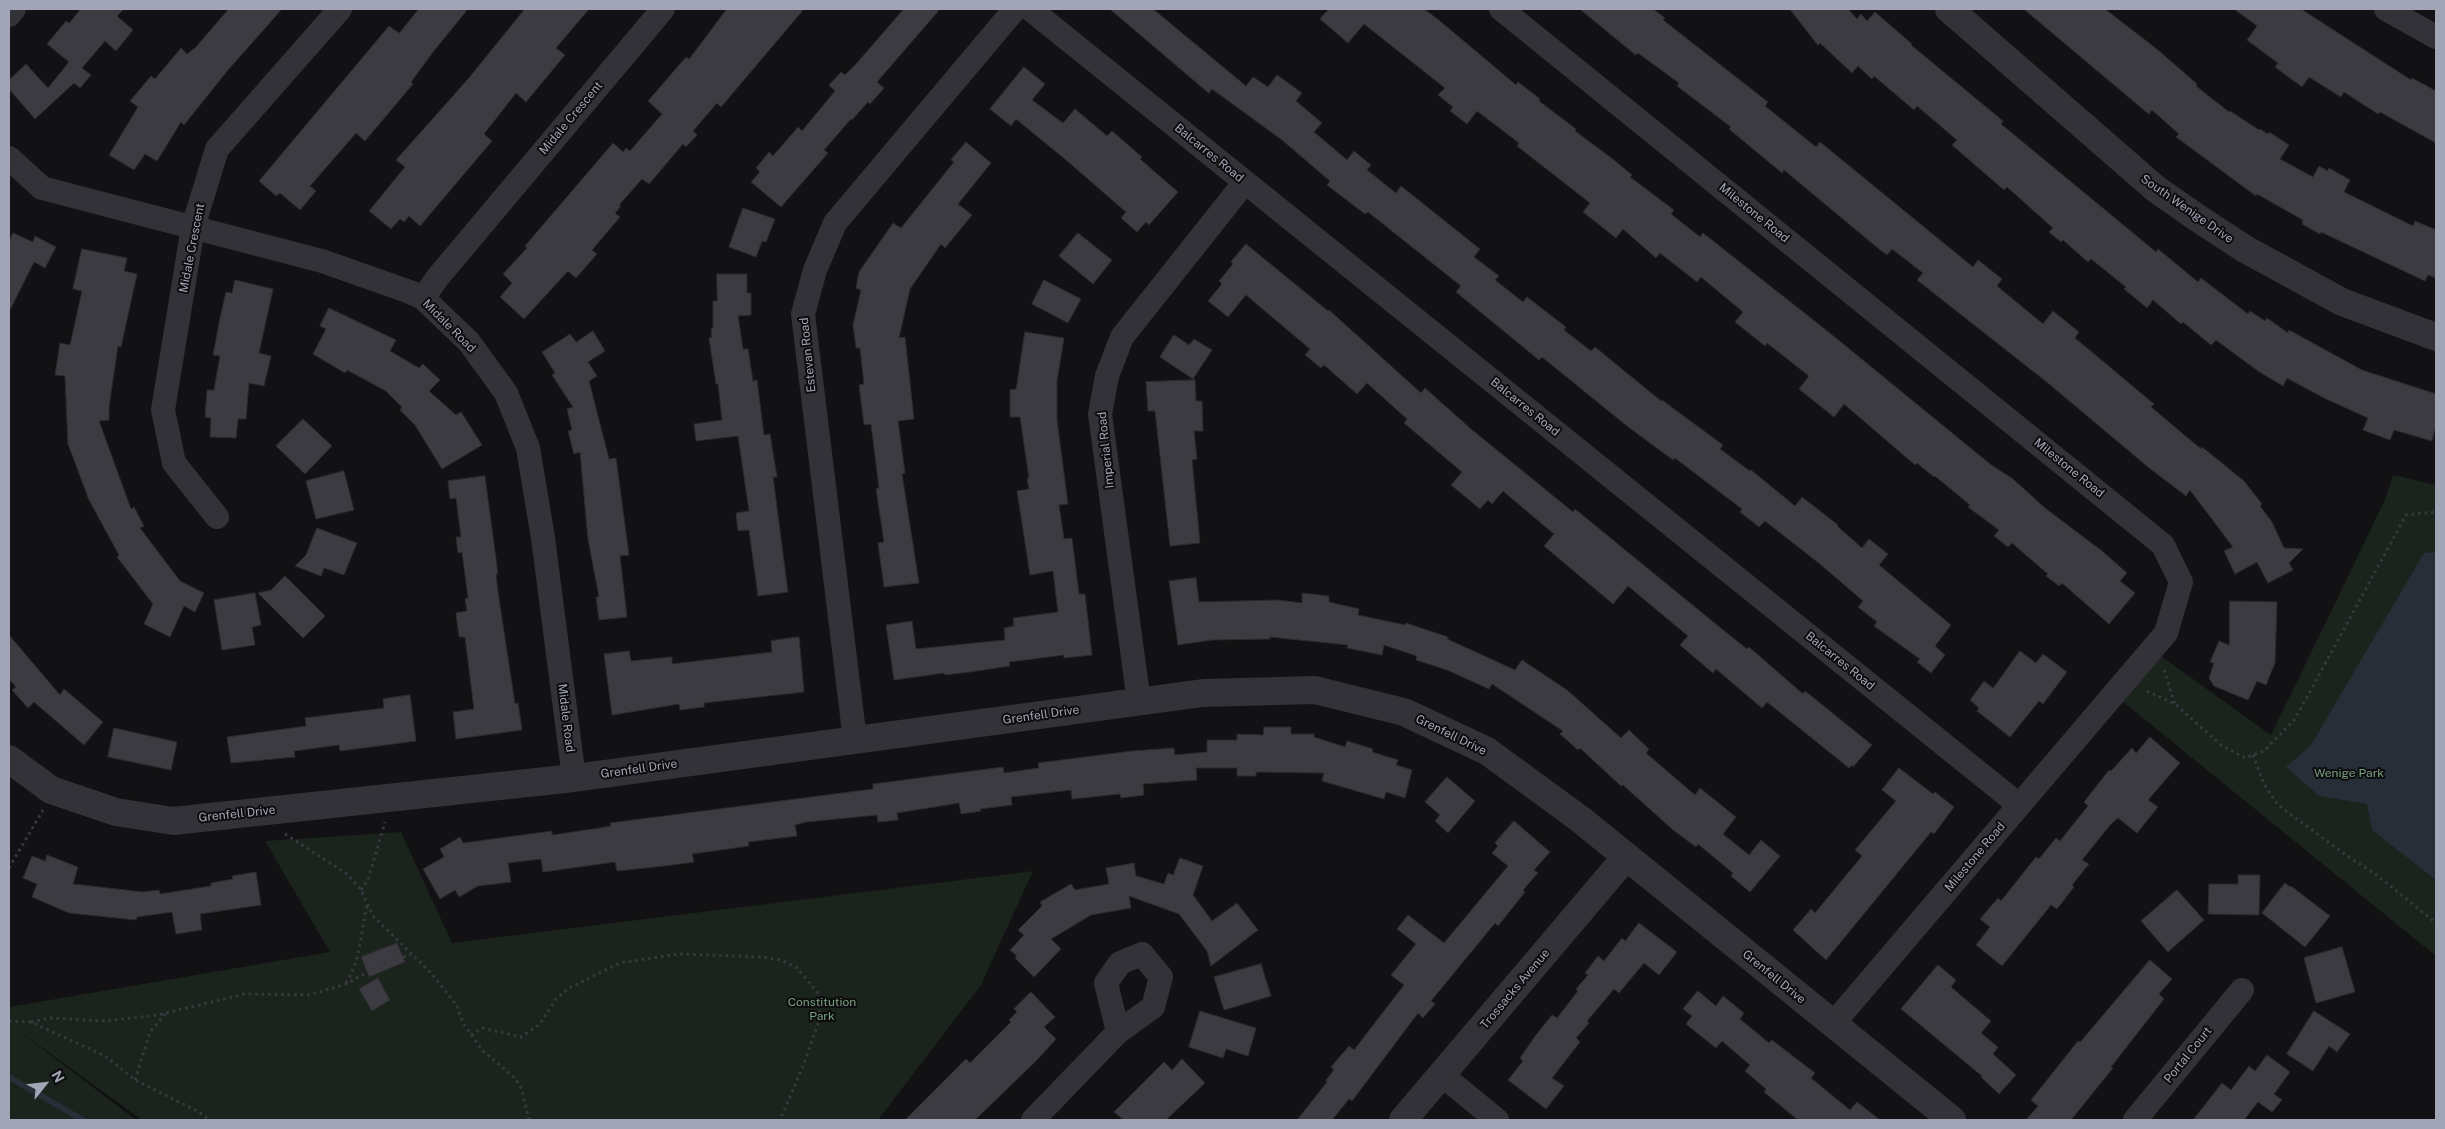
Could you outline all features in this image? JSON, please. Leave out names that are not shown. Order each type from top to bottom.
[{"type":"street","points":[[9,14],[14,9]]},
{"type":"street","name":"Midale Crescent","points":[[217,517],[174,463],[163,410],[193,227],[218,149],[340,9]]},
{"type":"street","name":"Midale Crescent","points":[[423,298],[438,277],[663,9]]},
{"type":"street","name":"Estevan Road","points":[[855,740],[803,314],[815,270],[835,223],[1014,9]]},
{"type":"street","name":"Balcarres Road","points":[[1030,9],[2019,805]]},
{"type":"street","name":"Milestone Road","points":[[1501,9],[2163,545],[2181,582],[2166,633],[1833,1024]]},
{"type":"street","name":"South Wenige Drive","points":[[1949,9],[2156,189],[2199,219],[2245,249],[2342,302],[2436,337]]},
{"type":"street","points":[[2386,9],[2436,37]]},
{"type":"street","name":"Midale Road","points":[[9,158],[42,188],[322,261],[423,298],[469,342],[506,393],[528,448],[543,538],[574,778]]},
{"type":"street","name":"Imperial Road","points":[[1139,702],[1100,414],[1107,376],[1122,337],[1245,182]]},
{"type":"street","name":"Grenfell Drive","points":[[9,759],[51,790],[116,812],[173,820],[574,778],[1203,693],[1315,690],[1404,712],[1487,751],[1580,820],[1952,1120]]},
{"type":"street","name":"Trossacks Avenue","points":[[1403,1120],[1626,857]]},
{"type":"street","name":"Portal Court","points":[[2135,1120],[2242,990]]},
{"type":"street","points":[[1033,1120],[1118,1032]]},
{"type":"street","points":[[1442,1075],[1497,1120]]},
{"type":"path","points":[[2147,691],[2175,704],[2221,745],[2245,758],[2264,751],[2295,718],[2406,515],[2436,512]]},
{"type":"path","points":[[2164,670],[2175,704]]},
{"type":"path","points":[[2253,755],[2264,784],[2278,805],[2350,858],[2374,873],[2436,923]]},
{"type":"path","points":[[9,868],[44,808]]},
{"type":"path","points":[[361,890],[368,880],[385,822]]},
{"type":"path","points":[[285,834],[347,874],[361,890],[373,916],[431,973],[457,1006],[463,1023],[471,1035],[483,1050],[515,1078],[522,1090],[529,1120]]},
{"type":"path","points":[[346,984],[354,971],[359,954],[368,904]]},
{"type":"path","points":[[471,1035],[482,1028],[521,1037],[540,1024],[556,999],[569,988],[620,963],[678,954],[762,957],[781,960],[797,968],[818,993],[820,1018],[803,1066],[780,1120]]},
{"type":"path","points":[[9,1021],[31,1022],[50,1018],[105,1021],[167,1013],[245,994],[310,995],[346,984],[390,960],[411,955]]},
{"type":"path","points":[[135,1080],[150,1032],[167,1013]]},
{"type":"path","points":[[31,1022],[105,1056],[135,1080],[199,1112],[209,1120]]},
{"type":"green space","name":"Wenige Park","points":[[2393,475],[2436,485],[2436,956],[2122,701],[2161,656],[2271,735],[2384,502]]},
{"type":"green space","name":"Constitution Park","points":[[401,832],[452,943],[1033,871],[981,985],[878,1120],[142,1120],[15,1028],[136,1120],[9,1120],[9,1007],[330,952],[265,841]]},
{"type":"shaded area","points":[[2436,552],[2436,880],[2372,830],[2367,804],[2319,796],[2286,767],[2311,745],[2424,553]]},
{"type":"building","points":[[81,9],[124,9],[117,16],[133,30],[116,51],[105,41],[82,68],[91,75],[80,88],[74,83],[35,119],[9,89],[9,80],[26,64],[48,88],[69,62],[47,44],[66,21],[69,23]]},
{"type":"building","points":[[229,9],[282,9],[228,70],[184,125],[181,122],[157,161],[145,154],[134,170],[109,155],[138,107],[130,101],[151,76],[155,79],[181,48],[187,54],[195,48]]},
{"type":"building","points":[[419,9],[468,9],[411,82],[413,84],[365,141],[356,133],[310,186],[316,191],[300,210],[280,193],[276,196],[259,181],[389,26],[399,33]]},
{"type":"building","points":[[525,9],[589,9],[556,48],[565,55],[526,102],[516,93],[484,134],[492,141],[420,226],[409,216],[404,222],[400,219],[391,229],[369,211],[405,167],[396,160],[468,79]]},
{"type":"building","points":[[727,9],[804,9],[721,107],[717,103],[693,131],[697,135],[686,147],[683,144],[649,184],[642,179],[619,205],[621,206],[615,213],[620,217],[592,250],[597,254],[576,278],[568,271],[524,319],[500,297],[512,283],[503,274],[527,248],[525,246],[613,143],[623,152],[626,148],[630,151],[662,114],[648,101],[686,57],[689,59]]},
{"type":"building","points":[[904,9],[940,9],[877,82],[884,88],[870,104],[868,102],[851,119],[824,150],[828,153],[781,207],[751,182],[760,172],[756,168],[769,152],[773,156],[798,127],[802,131],[835,91],[829,85],[841,72],[845,75],[856,64]]},
{"type":"building","points":[[1110,9],[1153,9],[1246,86],[1253,77],[1268,87],[1277,75],[1302,93],[1296,101],[1322,123],[1314,132],[1347,160],[1354,151],[1371,165],[1367,170],[1396,193],[1401,186],[1480,249],[1474,257],[1499,276],[1495,280],[1523,302],[1527,297],[1566,327],[1564,330],[1591,351],[1595,347],[1661,401],[1723,445],[1720,449],[1751,470],[1795,506],[1802,497],[1838,525],[1862,548],[1869,539],[1888,554],[1879,565],[1951,625],[1935,646],[1945,655],[1931,673],[1917,662],[1920,659],[1874,626],[1877,622],[1858,607],[1863,601],[1820,564],[1765,521],[1759,527],[1740,512],[1742,509],[1675,458],[1673,460],[1627,426],[1542,357],[1539,360],[1456,292],[1461,286],[1368,212],[1365,214],[1327,185],[1330,181],[1282,140],[1212,89],[1209,93]]},
{"type":"building","points":[[1329,9],[1424,9],[1516,85],[1518,82],[1540,99],[1539,101],[1576,129],[1575,131],[1614,160],[1632,175],[1630,177],[1674,210],[1671,214],[1700,237],[1703,233],[1831,334],[1990,464],[2013,479],[2045,508],[2102,551],[2127,573],[2120,581],[2135,593],[2109,624],[2062,583],[2059,586],[2046,576],[2048,574],[2012,543],[2008,547],[1994,536],[1999,530],[1968,507],[1970,505],[1935,476],[1917,463],[1915,465],[1844,404],[1834,417],[1799,389],[1809,376],[1767,343],[1765,346],[1735,322],[1743,312],[1701,277],[1697,282],[1660,253],[1656,258],[1623,229],[1616,238],[1583,212],[1590,203],[1517,146],[1519,143],[1477,111],[1467,124],[1450,111],[1453,107],[1438,95],[1445,88],[1364,24],[1348,43],[1320,19]]},
{"type":"building","points":[[1580,9],[1653,9],[1665,18],[1663,20],[1768,102],[1765,106],[1816,147],[1820,142],[1973,267],[1978,260],[2002,279],[1997,286],[2043,324],[2053,311],[2079,332],[2075,338],[2154,404],[2151,407],[2201,449],[2202,447],[2244,481],[2262,504],[2260,506],[2272,522],[2284,548],[2303,549],[2289,563],[2293,570],[2268,583],[2257,562],[2235,574],[2224,551],[2233,547],[2190,490],[2186,496],[2148,467],[2048,383],[1917,280],[1923,273],[1892,249],[1887,255],[1879,249],[1784,170],[1782,173],[1729,129],[1731,127],[1677,86],[1679,83],[1638,53],[1636,55]]},
{"type":"building","points":[[1790,9],[1848,9],[1857,19],[1861,14],[1867,21],[1875,12],[1911,45],[2003,121],[2001,124],[2156,252],[2158,249],[2198,282],[2201,278],[2248,314],[2250,311],[2265,321],[2267,318],[2288,333],[2289,330],[2362,370],[2436,394],[2436,425],[2432,441],[2394,430],[2390,440],[2363,430],[2368,418],[2324,398],[2287,378],[2283,386],[2258,371],[2216,340],[2211,345],[2183,322],[2181,324],[2153,300],[2147,308],[2124,289],[2126,287],[2091,259],[2088,262],[2063,240],[2061,242],[2049,232],[2053,228],[2007,187],[2004,190],[1952,145],[1957,140],[1917,106],[1914,110],[1874,76],[1872,79],[1858,66],[1852,73],[1820,43],[1818,45]]},
{"type":"building","points":[[2024,9],[2105,9],[2158,50],[2197,84],[2196,86],[2229,112],[2259,130],[2268,134],[2269,132],[2289,145],[2280,159],[2313,177],[2319,166],[2328,171],[2329,168],[2350,180],[2344,192],[2413,226],[2415,221],[2436,230],[2436,278],[2428,275],[2425,281],[2321,232],[2320,234],[2302,224],[2303,220],[2257,194],[2256,196],[2176,137],[2179,134],[2152,110],[2149,114]]},
{"type":"building","points":[[2234,9],[2301,9],[2411,80],[2412,78],[2436,91],[2436,143],[2380,112],[2378,114],[2344,92],[2341,97],[2309,77],[2302,87],[2275,67],[2278,63],[2247,40],[2257,26]]},
{"type":"building","points":[[1024,67],[1045,84],[1032,100],[1063,123],[1075,109],[1107,136],[1112,131],[1142,157],[1140,159],[1178,192],[1149,225],[1146,222],[1137,232],[1121,218],[1126,212],[1066,160],[1016,119],[1011,126],[990,109]]},
{"type":"building","points":[[966,142],[991,163],[958,204],[972,215],[945,248],[941,244],[910,289],[899,338],[905,337],[914,419],[898,421],[905,473],[902,474],[919,583],[884,587],[878,543],[884,542],[876,489],[879,488],[871,424],[864,425],[859,385],[864,384],[860,348],[856,348],[853,325],[861,290],[856,288],[859,272],[893,223],[901,228],[954,162],[951,160]]},
{"type":"building","points":[[743,208],[775,219],[766,242],[762,241],[756,257],[729,247]]},
{"type":"building","points":[[13,233],[33,242],[35,236],[56,247],[45,268],[34,262],[9,312],[9,242]]},
{"type":"building","points":[[1078,233],[1112,260],[1093,284],[1059,256]]},
{"type":"building","points":[[1246,244],[1329,310],[1421,393],[1425,388],[1471,429],[1573,512],[1575,509],[1728,634],[1747,649],[1749,647],[1803,694],[1805,691],[1872,745],[1853,767],[1852,765],[1849,768],[1767,702],[1762,708],[1716,669],[1713,673],[1680,645],[1688,636],[1628,586],[1613,604],[1544,546],[1554,534],[1503,491],[1492,504],[1488,500],[1480,509],[1451,485],[1462,472],[1404,423],[1407,419],[1367,383],[1357,394],[1324,365],[1321,368],[1305,355],[1310,349],[1246,295],[1228,317],[1208,301],[1222,284],[1219,281],[1233,264],[1231,262]]},
{"type":"building","points":[[82,249],[127,258],[124,271],[137,274],[121,347],[118,346],[109,407],[109,420],[99,421],[131,509],[134,507],[144,526],[140,528],[180,581],[204,593],[195,612],[184,606],[170,637],[144,624],[153,604],[117,557],[119,555],[89,500],[68,444],[65,376],[55,375],[60,343],[70,345],[82,291],[73,289]]},
{"type":"building","points":[[717,274],[747,274],[747,293],[751,293],[751,315],[738,316],[743,349],[748,349],[753,381],[757,380],[764,435],[770,434],[777,477],[773,477],[788,592],[758,596],[749,530],[738,531],[736,513],[749,511],[738,436],[696,441],[694,424],[722,420],[718,384],[716,384],[709,338],[712,337],[711,329],[713,328],[713,301],[717,301]]},
{"type":"building","points":[[235,280],[273,289],[259,353],[271,356],[264,386],[249,383],[246,419],[238,419],[236,438],[210,437],[211,418],[205,417],[207,390],[214,390],[220,356],[213,355],[220,318],[226,292],[232,293]]},
{"type":"building","points":[[1044,280],[1081,299],[1068,323],[1032,304]]},
{"type":"building","points":[[329,308],[396,340],[390,351],[419,368],[423,364],[440,380],[429,391],[456,415],[461,412],[482,445],[442,469],[415,425],[400,410],[402,407],[386,391],[347,370],[345,373],[313,354],[326,329],[320,326]]},
{"type":"building","points":[[593,331],[605,351],[588,362],[597,376],[589,381],[609,459],[616,458],[629,555],[620,556],[627,617],[599,620],[596,597],[599,597],[588,539],[580,452],[574,454],[568,431],[572,430],[567,409],[573,407],[552,375],[555,373],[542,352],[570,334],[576,342]]},
{"type":"building","points":[[1025,332],[1064,338],[1057,381],[1057,420],[1068,504],[1059,505],[1064,539],[1072,538],[1079,594],[1085,594],[1092,655],[1064,658],[1064,655],[1009,662],[1010,666],[970,672],[945,675],[944,673],[894,680],[886,625],[912,621],[916,649],[1005,640],[1004,628],[1014,626],[1013,618],[1058,612],[1053,571],[1030,575],[1017,491],[1029,489],[1027,478],[1029,478],[1020,417],[1010,417],[1010,390],[1016,389]]},
{"type":"building","points":[[1174,335],[1189,345],[1194,339],[1212,350],[1193,379],[1160,357]]},
{"type":"building","points":[[1195,380],[1196,401],[1202,401],[1203,431],[1194,431],[1197,459],[1192,460],[1200,543],[1170,546],[1155,411],[1148,411],[1146,382]]},
{"type":"building","points":[[303,419],[332,446],[305,474],[276,446]]},
{"type":"building","points":[[344,471],[354,510],[316,519],[306,481]]},
{"type":"building","points":[[485,476],[498,574],[496,574],[498,592],[515,704],[518,703],[522,730],[456,739],[453,712],[474,709],[465,637],[459,637],[456,613],[467,611],[465,599],[468,598],[462,552],[458,553],[456,537],[461,537],[456,498],[450,499],[448,481]]},
{"type":"building","points":[[317,528],[357,543],[344,575],[324,568],[321,576],[295,566],[306,555]]},
{"type":"building","points":[[285,576],[325,616],[303,638],[258,593],[271,590]]},
{"type":"building","points":[[1196,578],[1199,602],[1277,600],[1302,603],[1302,593],[1329,596],[1329,602],[1359,609],[1358,615],[1405,625],[1406,623],[1448,637],[1447,639],[1515,670],[1522,660],[1567,690],[1621,738],[1629,730],[1649,749],[1646,753],[1695,795],[1700,788],[1736,817],[1723,834],[1749,855],[1761,840],[1780,856],[1750,892],[1731,876],[1733,873],[1698,844],[1696,847],[1672,829],[1580,748],[1578,750],[1560,734],[1563,731],[1492,684],[1489,689],[1447,670],[1416,660],[1417,656],[1384,645],[1382,655],[1347,648],[1348,645],[1270,637],[1270,639],[1212,640],[1178,645],[1169,581]]},
{"type":"building","points":[[255,593],[261,625],[252,627],[255,645],[222,650],[214,600]]},
{"type":"building","points":[[2230,601],[2277,602],[2275,663],[2266,685],[2257,681],[2248,700],[2214,686],[2209,678],[2214,663],[2210,662],[2219,641],[2229,645]]},
{"type":"building","points":[[9,635],[60,695],[64,689],[103,722],[84,745],[34,702],[28,708],[12,690],[16,687],[9,679]]},
{"type":"building","points":[[799,637],[804,692],[704,703],[704,707],[680,710],[679,704],[612,715],[604,654],[629,651],[631,661],[672,657],[672,664],[772,652],[771,641]]},
{"type":"building","points":[[2020,651],[2036,663],[2043,654],[2067,672],[2043,704],[2039,701],[2010,737],[1977,711],[1979,708],[1970,700],[1984,681],[1993,688]]},
{"type":"building","points":[[410,695],[416,741],[340,751],[339,745],[294,751],[295,757],[231,763],[227,737],[306,726],[305,718],[384,708],[383,699]]},
{"type":"building","points":[[1264,727],[1291,727],[1291,734],[1314,734],[1314,737],[1345,747],[1347,741],[1373,749],[1372,752],[1398,760],[1396,765],[1412,770],[1405,798],[1386,792],[1384,799],[1322,781],[1324,773],[1256,772],[1256,776],[1237,776],[1237,768],[1196,768],[1197,780],[1143,784],[1144,795],[1121,798],[1120,794],[1072,799],[1071,790],[1011,797],[1012,805],[980,809],[981,811],[961,814],[959,803],[897,813],[898,820],[878,822],[877,815],[806,822],[795,825],[797,836],[748,842],[749,846],[692,854],[694,862],[617,871],[615,862],[543,872],[541,859],[508,863],[511,882],[478,886],[459,897],[455,890],[440,899],[423,869],[444,857],[440,849],[460,837],[463,843],[552,831],[552,835],[611,826],[610,823],[873,789],[873,784],[1003,767],[1004,773],[1039,768],[1038,763],[1132,751],[1174,748],[1175,755],[1207,752],[1207,740],[1237,740],[1237,734],[1263,735]]},
{"type":"building","points":[[114,728],[177,742],[171,770],[108,757]]},
{"type":"building","points":[[2150,737],[2180,763],[2148,800],[2158,807],[2137,833],[2118,818],[2111,824],[2082,860],[2089,864],[2072,885],[2074,887],[2057,909],[2051,905],[2002,966],[1976,945],[1990,927],[1980,919],[1998,898],[2001,901],[2036,857],[2039,859],[2056,838],[2060,841],[2088,806],[2084,802],[2109,770],[2111,771],[2132,748],[2136,753]]},
{"type":"building","points":[[1899,768],[1933,794],[1935,792],[1954,807],[1934,834],[1931,832],[1826,960],[1793,930],[1811,909],[1815,913],[1862,856],[1855,850],[1896,801],[1882,790]]},
{"type":"building","points":[[1447,777],[1475,801],[1448,833],[1435,821],[1440,815],[1425,802]]},
{"type":"building","points":[[1514,821],[1550,852],[1534,870],[1538,873],[1523,890],[1525,892],[1498,926],[1495,923],[1431,1001],[1435,1004],[1423,1018],[1418,1013],[1352,1101],[1349,1099],[1332,1120],[1297,1120],[1327,1082],[1326,1080],[1334,1070],[1331,1067],[1349,1046],[1354,1050],[1404,985],[1391,975],[1416,944],[1397,929],[1408,915],[1444,943],[1508,866],[1492,853],[1498,846],[1495,843]]},
{"type":"building","points":[[47,855],[78,867],[73,884],[143,892],[159,890],[160,894],[211,886],[211,883],[233,879],[232,876],[256,872],[261,905],[200,914],[202,930],[176,934],[172,912],[137,917],[136,920],[69,913],[32,897],[37,884],[23,878],[32,856],[45,861]]},
{"type":"building","points":[[1180,858],[1203,866],[1193,895],[1212,921],[1237,903],[1258,930],[1211,966],[1207,951],[1179,914],[1129,896],[1131,908],[1091,915],[1051,939],[1061,949],[1034,977],[1015,958],[1017,956],[1010,950],[1024,935],[1018,930],[1042,906],[1040,902],[1071,884],[1075,890],[1109,884],[1106,868],[1134,863],[1136,876],[1164,884],[1168,873],[1173,875]]},
{"type":"building","points":[[2238,875],[2260,875],[2259,915],[2208,914],[2209,884],[2238,884]]},
{"type":"building","points":[[2285,883],[2330,916],[2305,947],[2262,913]]},
{"type":"building","points":[[2177,890],[2204,920],[2168,952],[2141,921]]},
{"type":"building","points":[[1639,923],[1677,952],[1659,975],[1644,963],[1619,993],[1614,989],[1587,1021],[1589,1023],[1576,1038],[1580,1042],[1552,1078],[1564,1086],[1546,1109],[1508,1080],[1523,1061],[1520,1058],[1536,1035],[1552,1015],[1557,1018],[1578,991],[1576,989],[1588,975],[1585,973],[1598,956],[1604,961],[1622,938],[1625,941]]},
{"type":"building","points":[[397,943],[405,962],[369,977],[361,957]]},
{"type":"building","points":[[2342,947],[2355,992],[2316,1003],[2304,958]]},
{"type":"building","points":[[2150,960],[2172,979],[2159,994],[2164,999],[2111,1067],[2113,1068],[2071,1120],[2026,1120],[2038,1106],[2031,1100],[2078,1041],[2080,1042]]},
{"type":"building","points":[[1261,964],[1271,996],[1224,1010],[1214,977]]},
{"type":"building","points":[[1938,965],[1956,980],[1951,987],[1991,1021],[1981,1033],[1998,1047],[1993,1054],[2016,1075],[1999,1094],[1982,1076],[1901,1009]]},
{"type":"building","points":[[378,978],[390,1000],[372,1011],[359,989]]},
{"type":"building","points":[[1698,991],[1716,1006],[1723,996],[1744,1013],[1740,1019],[1769,1043],[1772,1040],[1815,1073],[1811,1078],[1850,1110],[1857,1102],[1880,1120],[1798,1120],[1764,1092],[1766,1089],[1745,1071],[1750,1065],[1722,1041],[1716,1048],[1686,1024],[1692,1016],[1683,1009]]},
{"type":"building","points":[[1031,992],[1055,1017],[1044,1027],[1056,1039],[1038,1059],[975,1120],[905,1120],[966,1059],[970,1063],[1011,1022],[1009,1020],[1017,1012],[1014,1009]]},
{"type":"building","points":[[1200,1011],[1256,1028],[1248,1056],[1226,1049],[1223,1058],[1189,1047]]},
{"type":"building","points":[[2314,1011],[2350,1034],[2337,1052],[2329,1046],[2313,1071],[2287,1054]]},
{"type":"building","points":[[2267,1055],[2290,1072],[2274,1094],[2282,1100],[2272,1112],[2258,1102],[2244,1120],[2193,1120],[2222,1083],[2231,1090],[2249,1066],[2255,1071]]},
{"type":"building","points":[[1182,1059],[1205,1083],[1166,1120],[1124,1120],[1114,1112],[1164,1062],[1172,1070]]},
{"type":"waterway","points":[[9,1077],[83,1120]]}]
